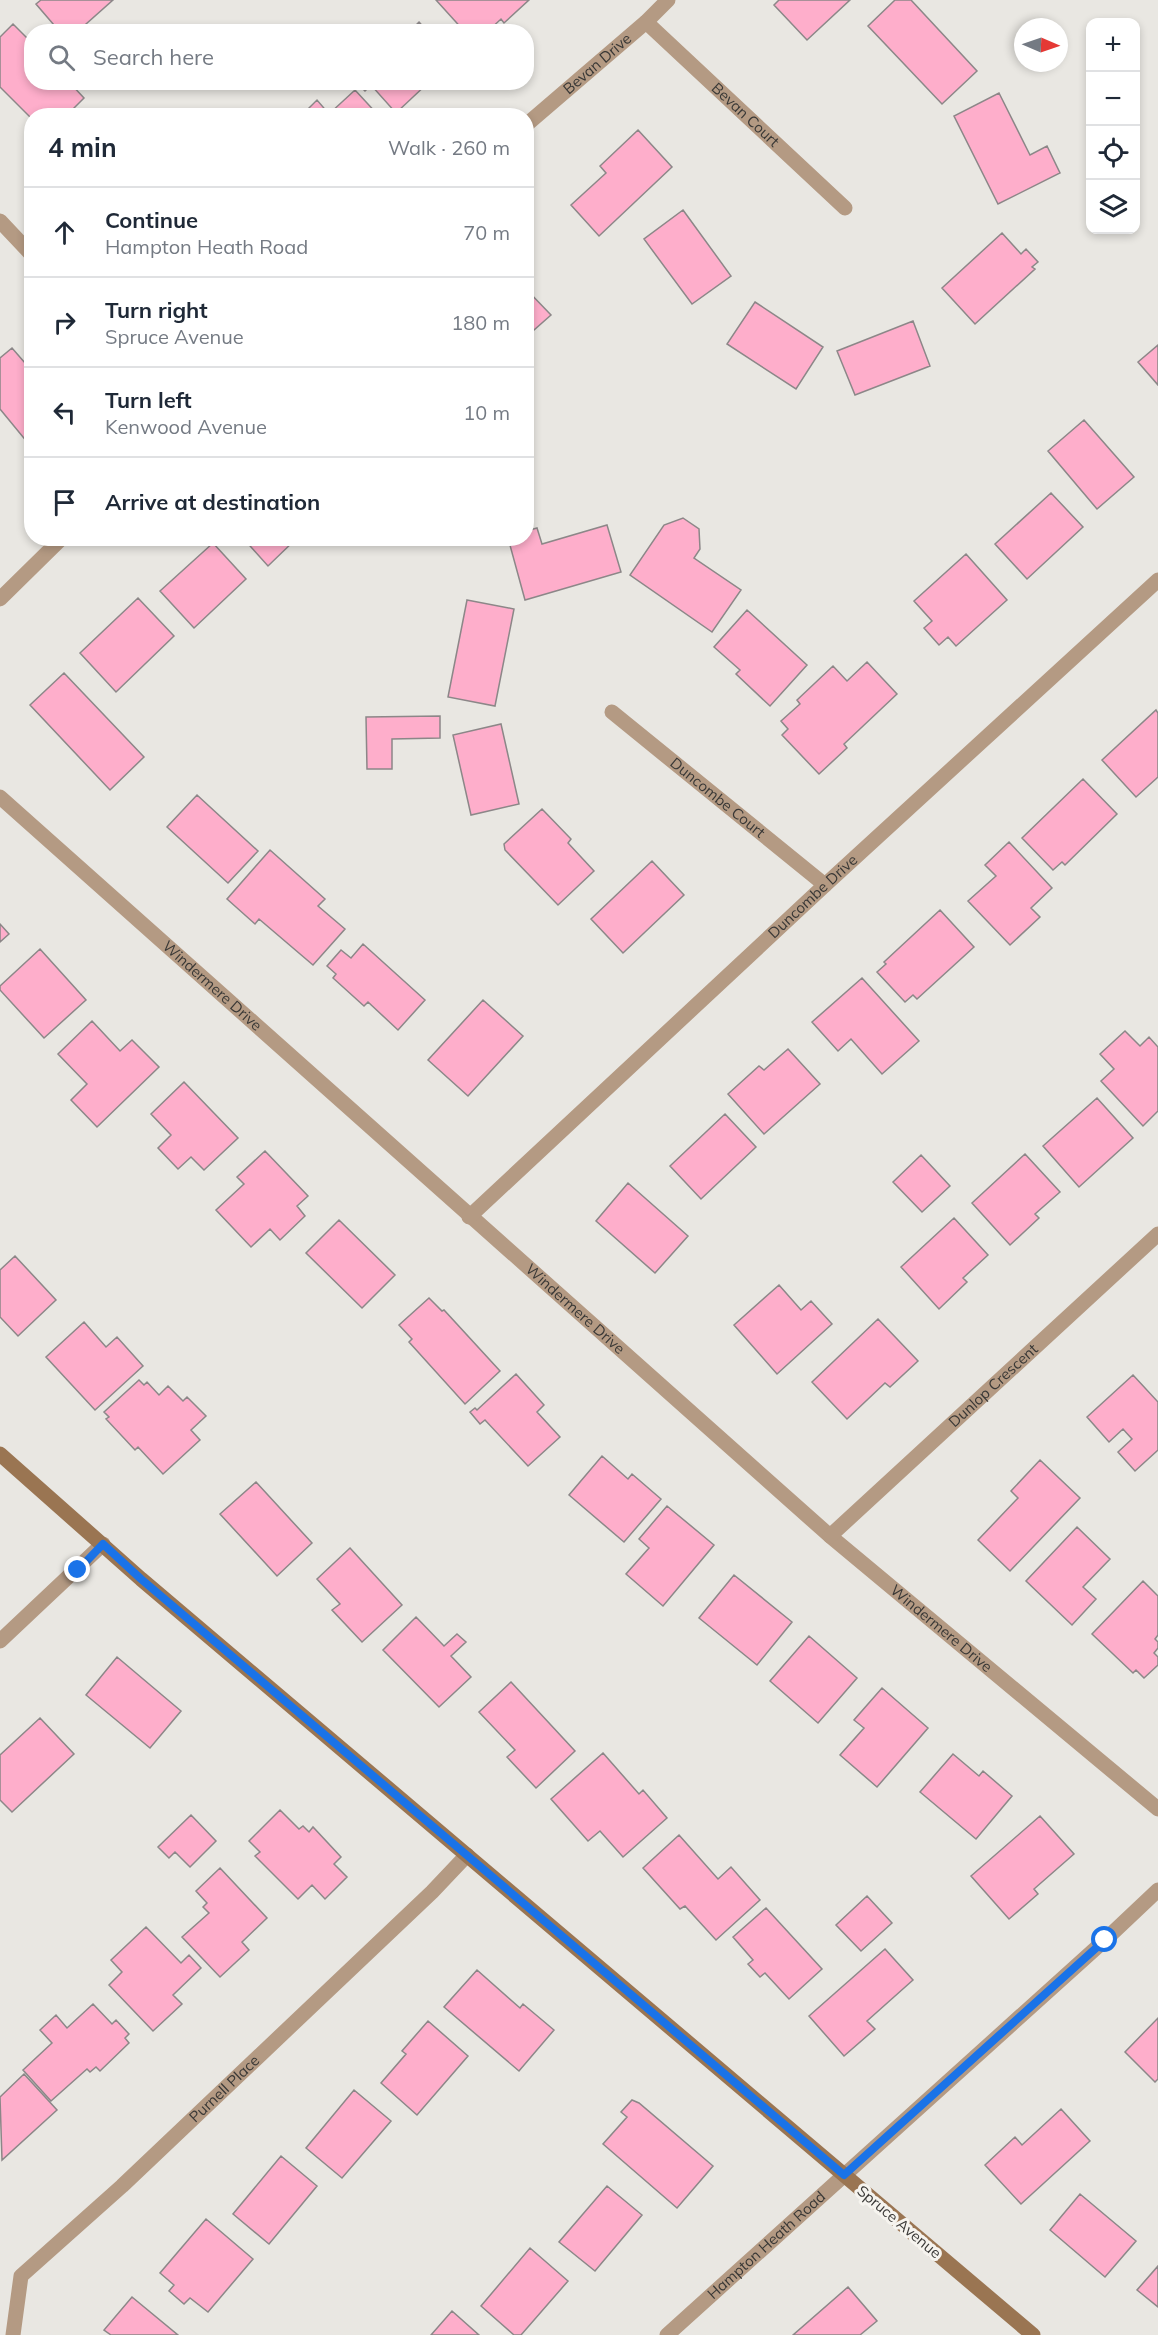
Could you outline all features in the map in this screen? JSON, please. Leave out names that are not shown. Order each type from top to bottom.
[{"type":"street","name":"Bevan Drive","points":[[534,117],[669,0]]},
{"type":"street","name":"Bevan Court","points":[[646,22],[845,208]]},
{"type":"street","points":[[0,221],[24,246]]},
{"type":"street","points":[[0,599],[54,546]]},
{"type":"street","name":"Duncombe Drive","points":[[469,1217],[1158,579]]},
{"type":"street","name":"Duncombe Court","points":[[612,712],[825,885]]},
{"type":"street","name":"Windermere Drive","points":[[0,797],[469,1217],[830,1536],[1158,1809]]},
{"type":"street","name":"Dunlop Crescent","points":[[830,1536],[1158,1234]]},
{"type":"street","name":"Spruce Avenue","points":[[0,1454],[141,1579],[1033,2335]]},
{"type":"street","points":[[0,1641],[103,1544]]},
{"type":"street","name":"Purnell Place","points":[[13,2335],[21,2276],[131,2178],[424,1900],[467,1855]]},
{"type":"street","name":"Hampton Heath Road","points":[[668,2335],[1097,1948],[1158,1890]]},
{"type":"building","points":[[41,0],[113,0],[86,24],[53,24],[36,4]]},
{"type":"building","points":[[436,0],[529,0],[504,23],[501,19],[496,24],[458,24]]},
{"type":"building","points":[[779,0],[850,0],[807,40],[774,5]]},
{"type":"building","points":[[895,0],[911,0],[977,71],[942,104],[868,26]]},
{"type":"building","points":[[13,24],[24,35],[24,90],[76,90],[84,98],[74,108],[24,108],[24,111],[0,87],[0,37]]},
{"type":"building","points":[[355,90],[372,108],[336,108]]},
{"type":"building","points":[[375,90],[420,90],[401,108],[392,108]]},
{"type":"building","points":[[999,93],[1030,155],[1047,146],[1060,173],[998,204],[954,116]]},
{"type":"building","points":[[317,100],[324,108],[309,108]]},
{"type":"building","points":[[638,130],[672,167],[599,236],[571,205],[606,173],[600,166]]},
{"type":"building","points":[[683,210],[731,276],[692,304],[644,239]]},
{"type":"building","points":[[1002,233],[1021,254],[1026,249],[1038,262],[1032,267],[1035,269],[975,324],[942,288]]},
{"type":"building","points":[[534,297],[551,315],[534,330]]},
{"type":"building","points":[[755,302],[823,347],[796,389],[727,344]]},
{"type":"building","points":[[913,321],[930,366],[855,395],[837,351]]},
{"type":"building","points":[[1158,345],[1158,385],[1138,362]]},
{"type":"building","points":[[12,348],[24,362],[24,438],[0,409],[0,358]]},
{"type":"building","points":[[1084,420],[1134,477],[1097,509],[1048,451]]},
{"type":"building","points":[[1051,493],[1083,527],[1027,579],[995,544]]},
{"type":"building","points":[[683,518],[699,529],[700,549],[694,558],[741,590],[712,632],[630,575],[664,525]]},
{"type":"building","points":[[607,525],[621,572],[525,600],[510,546],[534,546],[534,529],[537,528],[542,544]]},
{"type":"building","points":[[210,546],[216,546],[246,579],[194,628],[160,591]]},
{"type":"building","points":[[250,546],[289,546],[268,566]]},
{"type":"building","points":[[966,554],[1007,600],[956,646],[948,637],[939,645],[924,628],[932,621],[914,601]]},
{"type":"building","points":[[138,598],[174,636],[116,692],[80,653]]},
{"type":"building","points":[[467,600],[514,609],[495,706],[448,697]]},
{"type":"building","points":[[747,610],[807,665],[770,706],[736,674],[740,670],[714,647]]},
{"type":"building","points":[[867,662],[897,694],[844,744],[847,748],[819,774],[782,735],[788,729],[781,721],[800,704],[797,700],[833,666],[847,681]]},
{"type":"building","points":[[64,673],[144,757],[110,790],[30,705]]},
{"type":"building","points":[[1156,710],[1158,713],[1158,777],[1136,797],[1102,760]]},
{"type":"building","points":[[440,716],[440,738],[392,739],[392,769],[367,769],[366,717]]},
{"type":"building","points":[[501,724],[519,804],[471,815],[453,735]]},
{"type":"building","points":[[1083,779],[1117,814],[1065,865],[1062,862],[1053,870],[1022,838]]},
{"type":"building","points":[[197,795],[258,851],[228,883],[167,827]]},
{"type":"building","points":[[542,809],[571,839],[568,843],[594,871],[558,905],[505,850],[504,844]]},
{"type":"building","points":[[1009,842],[1052,888],[1031,908],[1040,917],[1010,945],[968,901],[996,876],[985,865]]},
{"type":"building","points":[[270,850],[325,899],[318,906],[345,929],[313,965],[259,919],[255,924],[227,899]]},
{"type":"building","points":[[652,861],[684,895],[623,953],[591,919]]},
{"type":"building","points":[[940,910],[974,947],[917,999],[913,995],[905,1002],[877,972],[886,964],[884,962]]},
{"type":"building","points":[[0,924],[9,934],[0,942]]},
{"type":"building","points":[[363,944],[425,1000],[398,1030],[368,1002],[364,1006],[333,978],[336,974],[327,966],[341,950],[351,958]]},
{"type":"building","points":[[40,949],[86,1000],[44,1038],[0,990],[0,986]]},
{"type":"building","points":[[862,978],[919,1041],[882,1074],[851,1039],[838,1051],[812,1022]]},
{"type":"building","points":[[483,1000],[523,1036],[468,1096],[428,1060]]},
{"type":"building","points":[[92,1021],[120,1051],[132,1040],[159,1067],[97,1127],[71,1100],[87,1084],[58,1054]]},
{"type":"building","points":[[1125,1031],[1140,1046],[1149,1037],[1158,1047],[1158,1111],[1143,1126],[1101,1081],[1114,1069],[1100,1054]]},
{"type":"building","points":[[788,1049],[820,1084],[764,1134],[728,1094],[759,1066],[764,1070]]},
{"type":"building","points":[[184,1082],[238,1138],[204,1170],[191,1157],[178,1169],[158,1148],[171,1135],[151,1114]]},
{"type":"building","points":[[1097,1098],[1133,1138],[1079,1187],[1043,1146]]},
{"type":"building","points":[[725,1114],[756,1147],[701,1199],[670,1166]]},
{"type":"building","points":[[265,1151],[308,1196],[297,1206],[305,1216],[280,1240],[270,1229],[251,1247],[216,1210],[244,1184],[237,1177]]},
{"type":"building","points":[[1025,1154],[1060,1192],[1035,1214],[1039,1218],[1010,1245],[972,1203]]},
{"type":"building","points":[[921,1155],[950,1186],[922,1212],[893,1182]]},
{"type":"building","points":[[628,1183],[688,1236],[655,1273],[596,1221]]},
{"type":"building","points":[[954,1218],[988,1255],[963,1278],[967,1282],[939,1309],[901,1267]]},
{"type":"building","points":[[339,1220],[395,1275],[362,1308],[306,1253]]},
{"type":"building","points":[[15,1256],[56,1300],[18,1336],[0,1317],[0,1270]]},
{"type":"building","points":[[779,1285],[801,1310],[811,1301],[832,1324],[777,1374],[734,1325]]},
{"type":"building","points":[[429,1298],[442,1311],[444,1310],[500,1371],[465,1404],[409,1342],[412,1339],[399,1325]]},
{"type":"building","points":[[878,1319],[918,1361],[890,1387],[885,1383],[847,1419],[812,1382]]},
{"type":"building","points":[[84,1322],[106,1347],[117,1337],[143,1366],[95,1410],[46,1357]]},
{"type":"building","points":[[516,1374],[544,1405],[537,1412],[560,1437],[528,1466],[485,1420],[480,1424],[470,1412],[475,1408],[477,1410]]},
{"type":"building","points":[[1133,1375],[1158,1402],[1158,1450],[1135,1471],[1118,1452],[1132,1439],[1123,1429],[1109,1442],[1087,1417]]},
{"type":"building","points":[[139,1380],[144,1385],[147,1382],[159,1395],[168,1386],[183,1401],[187,1397],[206,1416],[191,1430],[200,1440],[163,1474],[138,1447],[135,1450],[106,1419],[109,1417],[104,1412]]},
{"type":"building","points":[[602,1456],[628,1479],[632,1474],[661,1499],[624,1542],[569,1495]]},
{"type":"building","points":[[1040,1460],[1080,1498],[1010,1571],[978,1540],[1018,1498],[1011,1491]]},
{"type":"building","points":[[256,1482],[312,1543],[277,1576],[220,1514]]},
{"type":"building","points":[[667,1506],[714,1545],[663,1606],[626,1574],[649,1548],[639,1539]]},
{"type":"building","points":[[1077,1527],[1110,1559],[1083,1587],[1096,1599],[1072,1625],[1026,1581]]},
{"type":"building","points":[[350,1548],[402,1605],[362,1642],[332,1610],[340,1604],[317,1579]]},
{"type":"building","points":[[734,1575],[792,1622],[757,1665],[699,1618]]},
{"type":"building","points":[[1143,1581],[1158,1596],[1158,1635],[1155,1639],[1158,1642],[1158,1648],[1154,1653],[1158,1657],[1158,1665],[1144,1678],[1136,1670],[1133,1673],[1092,1634]]},
{"type":"building","points":[[416,1617],[444,1646],[457,1634],[466,1642],[451,1656],[471,1677],[439,1707],[383,1650]]},
{"type":"building","points":[[809,1636],[857,1678],[818,1723],[770,1681]]},
{"type":"building","points":[[117,1657],[181,1711],[150,1748],[86,1695]]},
{"type":"building","points":[[511,1682],[575,1751],[536,1788],[507,1757],[515,1750],[479,1712]]},
{"type":"building","points":[[882,1688],[928,1728],[877,1787],[840,1755],[864,1728],[854,1720]]},
{"type":"building","points":[[40,1718],[74,1754],[12,1812],[0,1800],[0,1755]]},
{"type":"building","points":[[603,1753],[639,1794],[643,1790],[667,1818],[623,1857],[600,1831],[588,1841],[551,1799]]},
{"type":"building","points":[[953,1754],[979,1776],[983,1771],[1012,1796],[976,1839],[920,1792]]},
{"type":"building","points":[[280,1810],[299,1829],[303,1826],[309,1832],[313,1827],[341,1857],[334,1864],[347,1877],[325,1899],[312,1885],[298,1899],[255,1856],[260,1852],[249,1841]]},
{"type":"building","points":[[191,1815],[216,1841],[190,1867],[175,1852],[169,1858],[158,1847]]},
{"type":"building","points":[[1040,1816],[1074,1854],[1034,1889],[1038,1894],[1009,1919],[971,1876]]},
{"type":"building","points":[[679,1835],[718,1879],[731,1867],[760,1900],[716,1940],[685,1906],[680,1909],[643,1868]]},
{"type":"building","points":[[220,1868],[267,1918],[242,1942],[249,1950],[220,1977],[182,1937],[209,1913],[203,1907],[207,1903],[196,1891]]},
{"type":"building","points":[[867,1896],[892,1923],[861,1951],[836,1925]]},
{"type":"building","points":[[766,1908],[822,1969],[789,1999],[765,1973],[760,1977],[748,1964],[753,1960],[733,1937]]},
{"type":"building","points":[[146,1927],[181,1963],[189,1955],[201,1968],[173,1995],[182,2004],[153,2031],[109,1985],[122,1972],[111,1960]]},
{"type":"building","points":[[885,1949],[913,1980],[867,2021],[875,2029],[844,2056],[809,2016]]},
{"type":"building","points":[[477,1970],[520,2008],[523,2004],[554,2030],[519,2071],[444,2007]]},
{"type":"building","points":[[93,2004],[112,2024],[116,2020],[129,2034],[125,2038],[129,2043],[100,2071],[96,2067],[90,2072],[87,2069],[51,2101],[23,2070],[52,2043],[40,2030],[56,2015],[67,2028]]},
{"type":"building","points":[[1158,2018],[1158,2079],[1155,2082],[1125,2052]]},
{"type":"building","points":[[428,2021],[468,2056],[417,2115],[381,2083],[406,2054],[402,2051]]},
{"type":"building","points":[[24,2074],[57,2110],[2,2160],[0,2097]]},
{"type":"building","points":[[354,2090],[391,2121],[342,2178],[306,2148]]},
{"type":"building","points":[[632,2100],[639,2103],[713,2166],[677,2208],[603,2144],[627,2117],[621,2112]]},
{"type":"building","points":[[1061,2109],[1090,2141],[1021,2204],[985,2165],[1015,2137],[1022,2145]]},
{"type":"building","points":[[281,2156],[317,2186],[269,2244],[233,2214]]},
{"type":"building","points":[[607,2186],[642,2215],[595,2271],[559,2242]]},
{"type":"building","points":[[1080,2194],[1136,2241],[1105,2277],[1050,2230]]},
{"type":"building","points":[[206,2219],[253,2259],[208,2312],[190,2298],[184,2304],[169,2291],[174,2285],[160,2273]]},
{"type":"building","points":[[530,2248],[568,2281],[521,2335],[514,2335],[481,2306]]},
{"type":"building","points":[[1158,2266],[1158,2307],[1137,2290]]},
{"type":"building","points":[[848,2287],[877,2321],[860,2335],[793,2335]]},
{"type":"building","points":[[132,2297],[178,2335],[111,2335],[104,2330]]},
{"type":"building","points":[[452,2311],[479,2335],[431,2335]]},
{"type":"route","points":[[78,1570],[103,1544],[141,1579],[844,2175],[1105,1940]]}]
